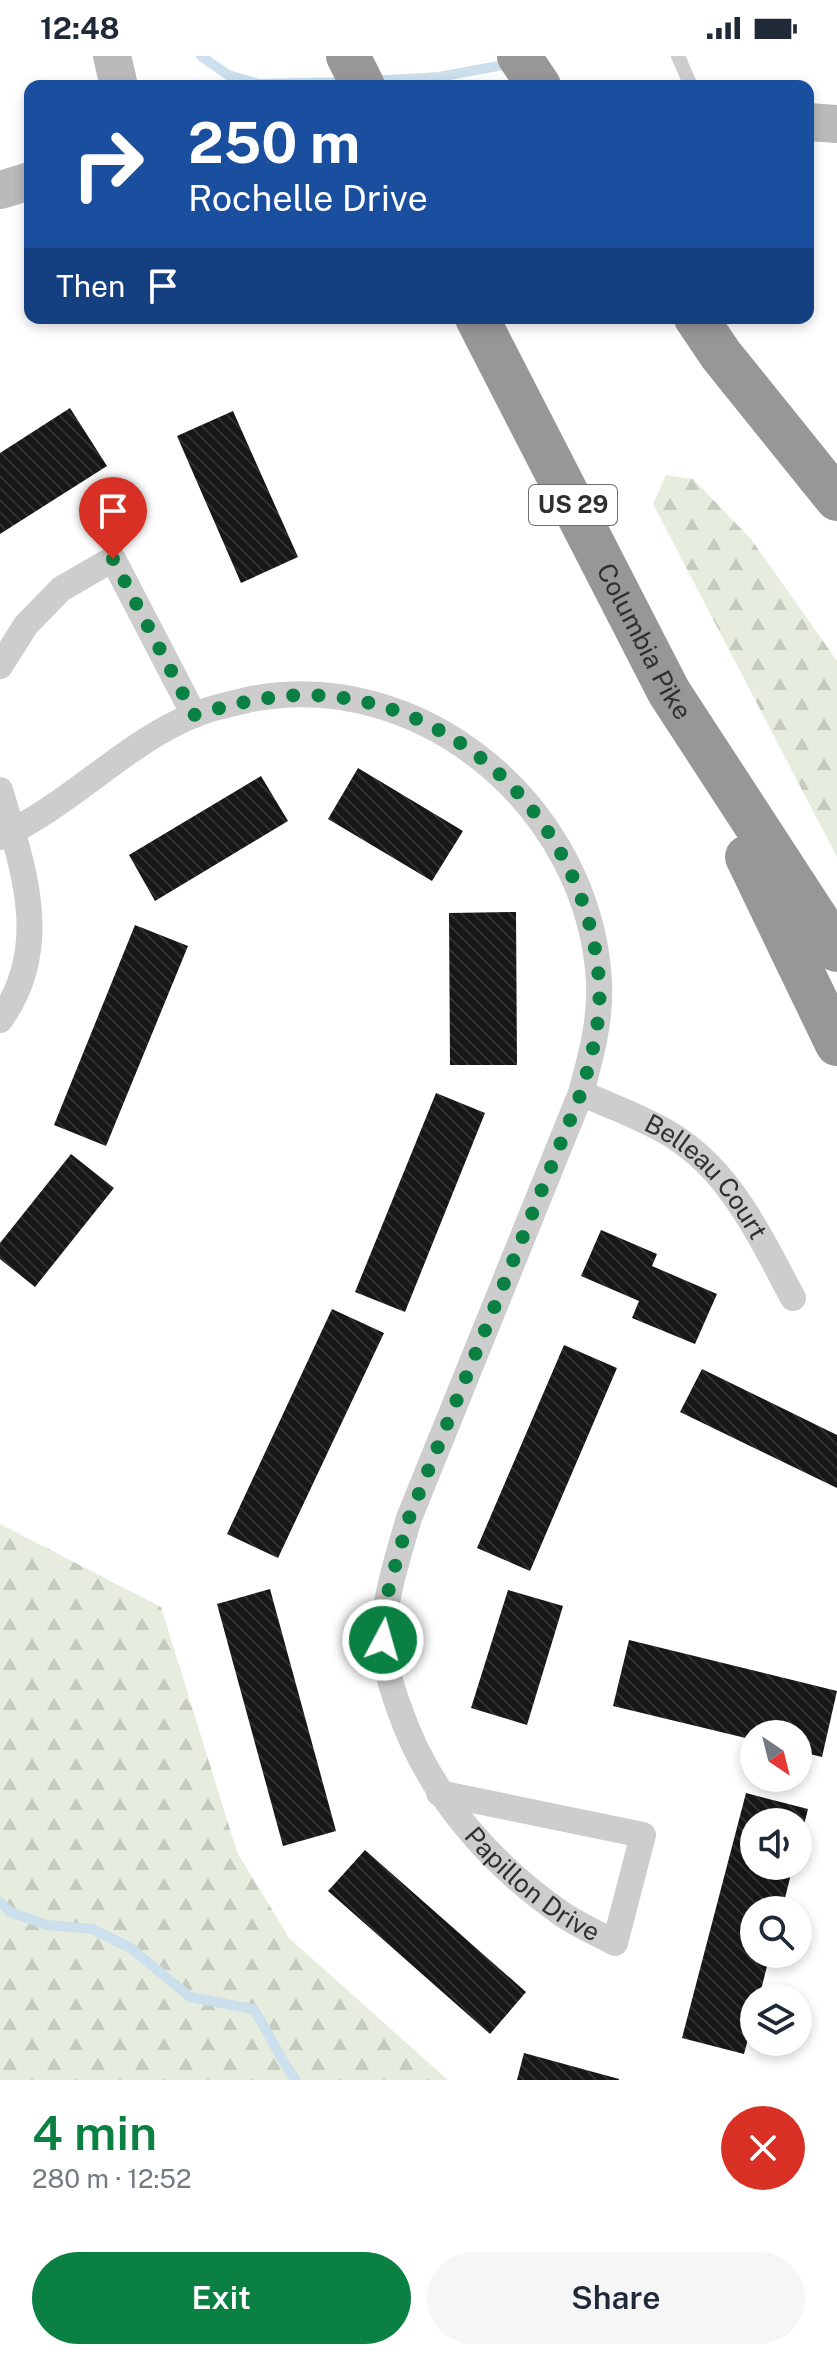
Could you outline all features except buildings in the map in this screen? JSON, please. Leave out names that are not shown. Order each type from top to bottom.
[{"type":"highway","points":[[348,56],[360,80]]},
{"type":"highway","points":[[519,56],[535,80]]},
{"type":"highway","name":"Columbia Pike","points":[[480,324],[669,692],[837,950]]},
{"type":"highway","points":[[701,324],[833,495]]},
{"type":"highway","points":[[669,692],[837,1044]]},
{"type":"main road","points":[[112,56],[118,80]]},
{"type":"main road","points":[[814,122],[837,124]]},
{"type":"main road","points":[[0,190],[24,183]]},
{"type":"street","points":[[0,666],[26,625],[61,589],[113,559],[194,715]]},
{"type":"street","name":"Papillon Drive","points":[[6,834],[153,737],[194,715],[249,700],[303,695],[357,700],[405,715],[448,734],[517,789],[547,829],[575,883],[591,930],[599,981],[597,1037],[581,1093],[409,1518],[389,1587],[383,1640],[392,1689],[410,1740],[439,1793],[479,1843],[527,1887],[564,1916],[615,1943],[643,1835],[439,1793]]},
{"type":"street","points":[[0,790],[6,834],[28,888],[32,930],[20,980],[11,1005],[0,1020]]},
{"type":"street","name":"Belleau Court","points":[[581,1093],[663,1130],[709,1164],[744,1207],[793,1298]]},
{"type":"lane","points":[[678,56],[688,80]]},
{"type":"green space","points":[[666,475],[693,479],[751,539],[837,661],[837,857],[653,504]]},
{"type":"green space","points":[[0,1524],[161,1607],[237,1852],[289,1938],[448,2080],[0,2080]]},
{"type":"waterway","points":[[201,56],[228,75],[245,80]]},
{"type":"waterway","points":[[388,80],[439,77],[514,63]]},
{"type":"waterway","points":[[0,1902],[10,1912],[47,1925],[93,1929],[132,1949],[190,1997],[253,2009],[296,2080]]},
{"type":"route","points":[[113,559],[194,715],[249,700],[303,695],[357,700],[405,715],[448,734],[517,789],[547,829],[575,883],[591,930],[599,981],[597,1037],[581,1093],[409,1518],[389,1587],[383,1640]]}]
